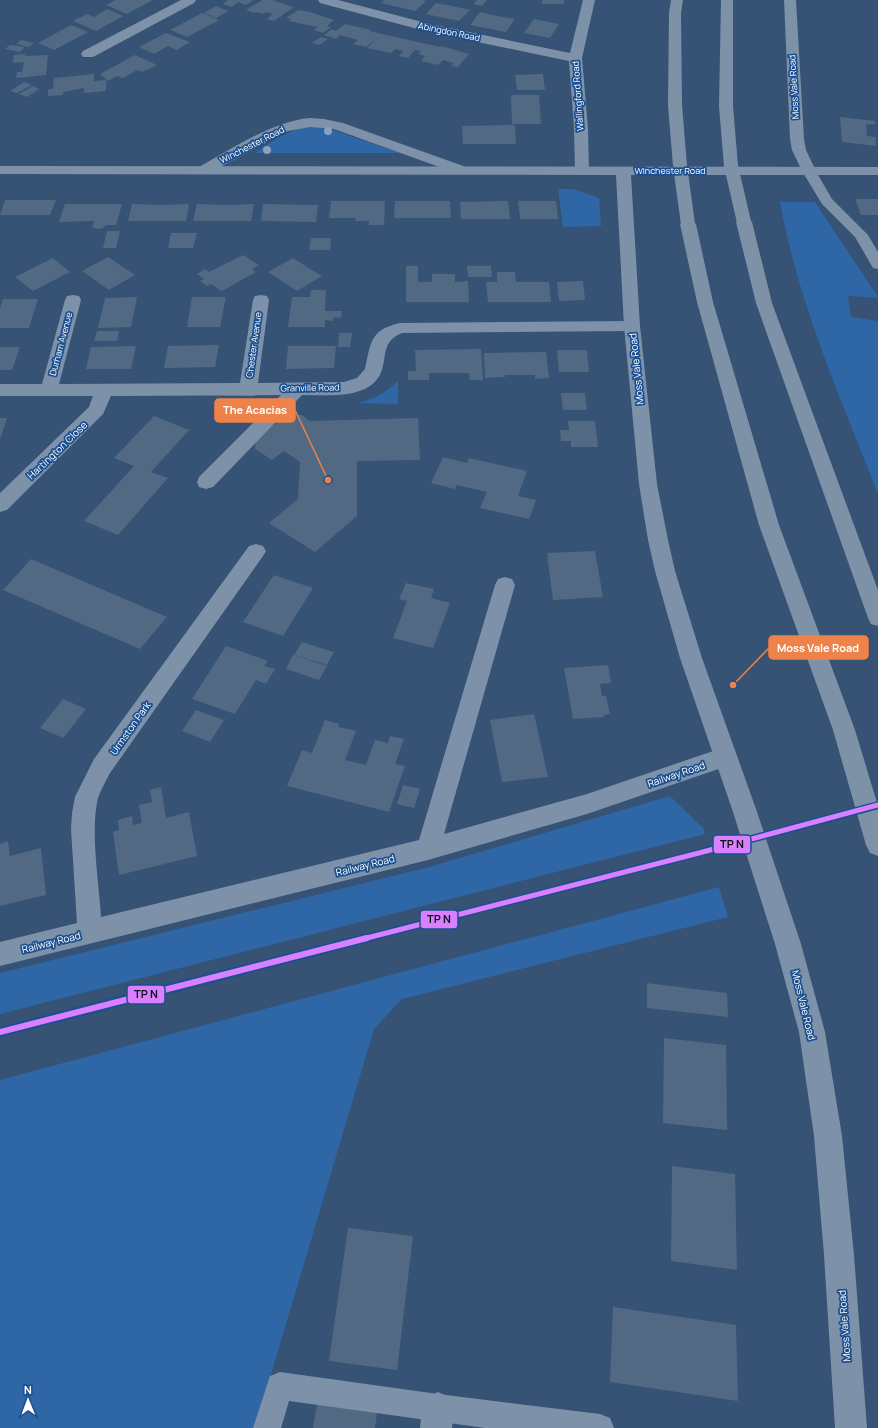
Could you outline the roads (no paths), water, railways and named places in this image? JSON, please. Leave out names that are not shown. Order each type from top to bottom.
[{"type":"highway","points":[[677,0],[675,13],[675,105],[680,166],[688,224],[704,302],[769,525],[844,730],[878,845]]},
{"type":"highway","points":[[727,0],[726,106],[731,166],[744,222],[764,303],[878,618]]},
{"type":"street","points":[[88,54],[190,0]]},
{"type":"street","name":"Abingdon Road","points":[[324,0],[430,28],[575,58]]},
{"type":"street","name":"Wallingford Road","points":[[582,171],[575,58],[590,0]]},
{"type":"street","name":"Moss Vale Road","points":[[790,0],[797,133],[800,150],[809,171]]},
{"type":"street","name":"Winchester Road","points":[[204,170],[283,128],[309,122],[319,122],[338,126],[461,170]]},
{"type":"street","name":"Winchester Road","points":[[0,170],[878,171]]},
{"type":"street","name":"Moss Vale Road","points":[[623,171],[632,326],[648,484],[658,540],[665,571],[691,658],[744,809],[788,944],[812,1032],[827,1128],[839,1255],[851,1428]]},
{"type":"street","name":"Durham Avenue","points":[[49,389],[73,300]]},
{"type":"street","name":"Chester Avenue","points":[[248,389],[261,300]]},
{"type":"street","name":"Granville Road","points":[[0,390],[332,389],[348,387],[363,382],[372,374],[379,342],[382,336],[389,330],[400,328],[632,326]]},
{"type":"street","name":"Hartington Close","points":[[0,505],[97,410],[104,389]]},
{"type":"street","points":[[206,482],[298,389]]},
{"type":"street","name":"Urmston Park","points":[[90,932],[83,829],[87,797],[93,782],[106,760],[256,551]]},
{"type":"street","points":[[428,849],[505,585]]},
{"type":"street","name":"Railway Road","points":[[0,954],[428,849],[587,804],[725,757]]},
{"type":"lane","points":[[809,171],[827,201],[861,235],[878,265]]},
{"type":"lane","points":[[267,1428],[280,1386],[437,1418],[598,1428]]},
{"type":"place","name":"The Acacias","points":[[328,480]]},
{"type":"place","name":"Moss Vale Road","points":[[733,685]]}]
